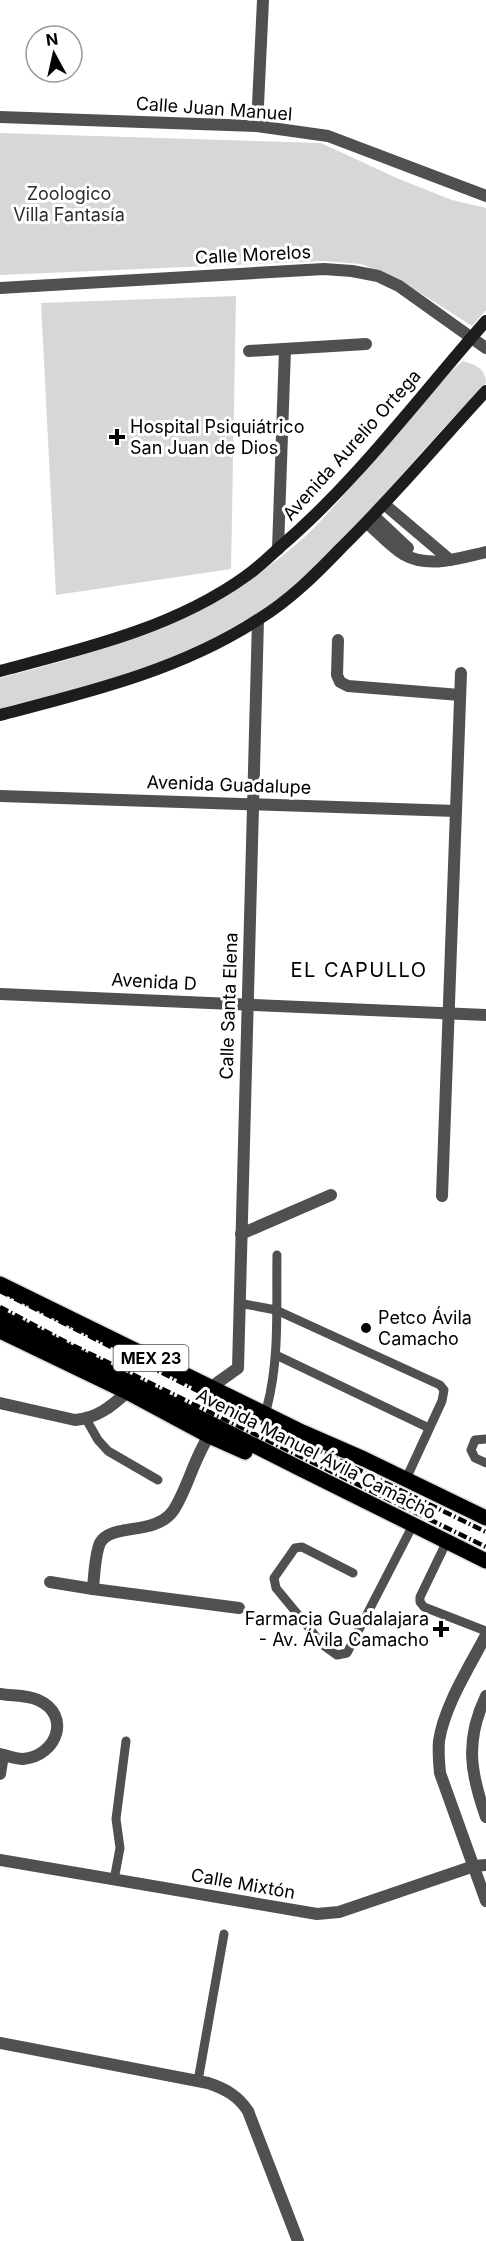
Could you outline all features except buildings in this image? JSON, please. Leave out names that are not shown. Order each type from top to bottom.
[{"type":"main road","name":"Avenida Aurelio Ortega","points":[[0,671],[104,642],[181,613],[246,576],[316,517],[486,321]]},
{"type":"main road","points":[[0,715],[108,686],[206,649],[258,620],[284,602],[318,572],[384,504],[486,391]]},
{"type":"main road","points":[[0,1273],[312,1429],[364,1459]]},
{"type":"main road","name":"Avenida Manuel Ávila Camacho","points":[[0,1284],[302,1432],[486,1518]]},
{"type":"main road","name":"Avenida Manuel Ávila Camacho","points":[[0,1317],[486,1560]]},
{"type":"main road","points":[[0,1331],[127,1392],[209,1436],[281,1467],[298,1468]]},
{"type":"street","points":[[256,126],[263,0]]},
{"type":"street","name":"Calle Juan Manuel","points":[[0,117],[256,126],[328,136],[486,196]]},
{"type":"street","name":"Calle Morelos","points":[[0,288],[324,269],[352,271],[378,276],[399,286],[486,348]]},
{"type":"street","points":[[249,351],[366,344]]},
{"type":"street","points":[[278,549],[285,349]]},
{"type":"street","points":[[384,504],[450,560]]},
{"type":"street","points":[[370,519],[403,554],[423,561],[450,560],[486,552]]},
{"type":"street","name":"Calle Santa Elena","points":[[217,1383],[238,1368],[258,620]]},
{"type":"street","points":[[338,640],[337,675],[340,682],[348,686],[460,695]]},
{"type":"street","points":[[442,1196],[461,673]]},
{"type":"street","name":"Avenida Guadalupe","points":[[0,796],[456,811]]},
{"type":"street","name":"Avenida D","points":[[0,994],[486,1015]]},
{"type":"street","points":[[241,1234],[331,1195]]},
{"type":"street","points":[[0,1403],[66,1420],[86,1419],[105,1410],[127,1392]]},
{"type":"street","points":[[93,1589],[100,1543],[109,1534],[146,1528],[162,1521],[173,1510],[209,1436]]},
{"type":"street","points":[[50,1582],[239,1608]]},
{"type":"street","points":[[486,1633],[448,1712],[439,1740],[438,1754],[440,1773],[480,1866],[486,1901]]},
{"type":"street","points":[[0,1694],[31,1698],[44,1704],[54,1716],[57,1731],[56,1738],[51,1745],[39,1755],[21,1759],[1,1754],[0,1774]]},
{"type":"street","points":[[486,1696],[475,1720],[472,1755],[476,1789],[486,1817]]},
{"type":"street","name":"Calle Mixtón","points":[[0,1860],[316,1914],[339,1912],[480,1866]]},
{"type":"street","points":[[0,2043],[198,2081],[226,2089],[241,2100],[248,2111],[298,2241]]},
{"type":"lane","points":[[267,1407],[276,1355],[278,1255]]},
{"type":"lane","points":[[239,1303],[276,1310],[440,1385],[444,1390],[442,1401],[406,1479]]},
{"type":"lane","points":[[276,1355],[429,1428]]},
{"type":"lane","points":[[86,1419],[98,1440],[108,1450],[158,1480]]},
{"type":"lane","points":[[486,1439],[475,1440],[471,1450],[476,1458],[486,1463]]},
{"type":"lane","points":[[353,1573],[302,1547],[291,1551],[274,1578],[276,1588],[323,1645],[337,1655],[347,1653],[413,1525]]},
{"type":"lane","points":[[447,1541],[420,1597],[420,1602],[424,1607],[486,1633]]},
{"type":"lane","points":[[114,1880],[120,1848],[116,1819],[126,1741]]},
{"type":"lane","points":[[198,2081],[224,1934]]},
{"type":"green space","name":"Zoologico Villa Fantasía","points":[[0,133],[321,143],[399,179],[452,200],[486,208],[486,310],[472,326],[397,278],[361,264],[323,261],[0,275]]},
{"type":"green space","name":"Hospital Psiquiátrico San Juan de Dios","points":[[236,296],[231,569],[56,595],[41,303]]},
{"type":"green space","points":[[463,361],[482,371],[486,383],[338,544],[273,604],[233,629],[201,645],[136,672],[0,711],[0,678],[81,655],[159,628],[232,591],[267,568],[322,519],[449,373]]},
{"type":"railway","points":[[0,1291],[486,1532]]},
{"type":"railway","points":[[0,1307],[66,1342],[486,1547]]},
{"type":"place","name":"Hospital Psiquiátrico San Juan de Dios","points":[[117,437]]},
{"type":"place","name":"Petco Ávila Camacho","points":[[366,1328]]},
{"type":"place","name":"Farmacia Guadalajara - Av. Ávila Camacho","points":[[441,1629]]},
{"type":"district","name":"EL CAPULLO","points":[[359,970]]}]
